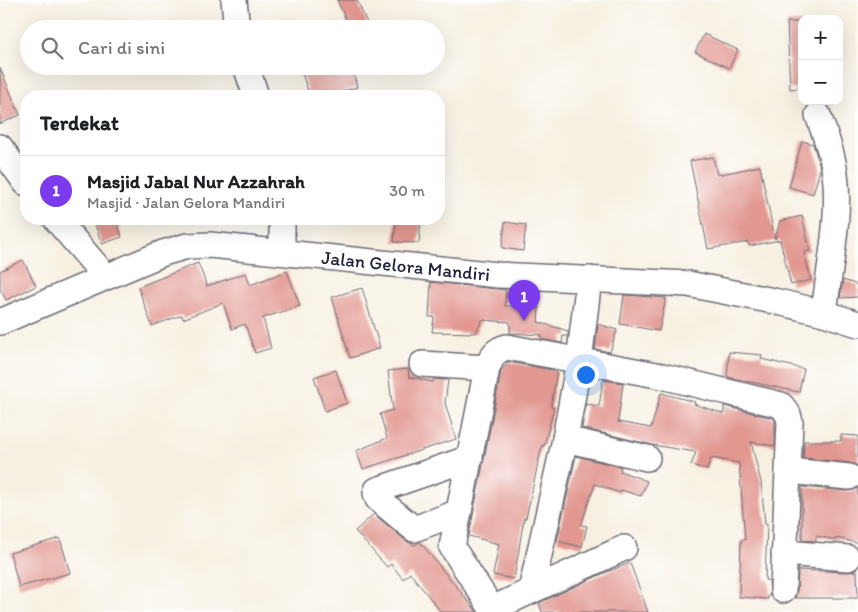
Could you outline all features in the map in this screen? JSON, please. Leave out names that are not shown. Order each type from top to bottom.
[{"type":"street","points":[[234,0],[236,20]]},
{"type":"street","points":[[249,75],[254,90]]},
{"type":"street","points":[[818,115],[829,144],[836,188],[833,238],[824,313]]},
{"type":"street","points":[[0,147],[20,175]]},
{"type":"street","points":[[61,225],[105,276]]},
{"type":"street","points":[[282,225],[282,251]]},
{"type":"street","name":"Jalan Gelora Mandiri","points":[[0,322],[163,253],[187,246],[210,245],[498,274],[688,284],[774,301],[824,313],[858,324]]},
{"type":"street","points":[[532,591],[565,439],[579,361],[589,278]]},
{"type":"street","points":[[624,548],[493,611],[452,547],[487,368],[494,353],[500,348],[507,347],[662,376],[781,405],[788,414],[790,422],[783,590]]},
{"type":"street","points":[[422,364],[487,368]]},
{"type":"street","points":[[565,439],[648,458]]},
{"type":"street","points":[[458,512],[414,529],[378,499],[376,494],[377,490],[470,458]]},
{"type":"street","points":[[789,471],[850,477]]},
{"type":"street","points":[[784,553],[848,558]]},
{"type":"building","points":[[337,0],[357,0],[366,20],[346,20]]},
{"type":"building","points":[[787,22],[798,22],[798,88],[790,89]]},
{"type":"building","points":[[704,34],[738,50],[729,68],[695,52]]},
{"type":"building","points":[[0,68],[20,115],[0,124]]},
{"type":"building","points":[[302,75],[354,75],[357,87],[347,90],[308,90]]},
{"type":"building","points":[[802,141],[813,144],[819,163],[820,170],[813,194],[789,187]]},
{"type":"building","points":[[713,157],[717,175],[760,166],[775,239],[780,221],[802,216],[810,251],[804,252],[811,280],[791,285],[780,240],[749,246],[748,242],[708,249],[690,161]]},
{"type":"building","points":[[505,222],[526,225],[523,251],[502,248]]},
{"type":"building","points":[[95,225],[118,225],[122,237],[102,244]]},
{"type":"building","points":[[395,225],[420,225],[419,243],[394,242]]},
{"type":"building","points":[[23,260],[36,286],[6,300],[0,289],[0,271]]},
{"type":"building","points":[[198,263],[207,286],[246,273],[250,285],[287,271],[300,306],[263,318],[271,348],[255,353],[245,324],[232,329],[223,303],[183,319],[182,315],[152,326],[138,287]]},
{"type":"building","points":[[843,280],[858,285],[858,297],[840,298]]},
{"type":"building","points":[[431,282],[506,290],[505,306],[539,307],[538,322],[568,331],[568,336],[563,336],[562,343],[541,339],[542,335],[510,333],[510,322],[482,320],[476,333],[432,332],[434,317],[429,317]]},
{"type":"building","points":[[362,288],[380,348],[350,358],[332,297]]},
{"type":"building","points":[[624,295],[666,298],[659,331],[620,324]]},
{"type":"building","points":[[598,324],[617,330],[610,352],[595,349]]},
{"type":"building","points":[[729,352],[762,355],[761,359],[804,369],[799,392],[727,377]]},
{"type":"building","points":[[508,362],[557,371],[551,407],[554,408],[544,446],[542,445],[526,518],[524,518],[514,579],[493,575],[499,544],[469,536],[501,372]]},
{"type":"building","points":[[408,369],[409,377],[433,382],[434,379],[448,380],[445,403],[456,439],[363,469],[356,451],[387,438],[380,414],[393,410],[388,371]]},
{"type":"building","points":[[336,370],[347,403],[325,411],[314,377]]},
{"type":"building","points":[[603,380],[623,383],[618,422],[651,428],[661,393],[695,402],[694,404],[724,414],[724,406],[775,420],[775,446],[751,442],[761,482],[765,524],[767,524],[765,580],[769,580],[770,596],[768,596],[768,599],[739,597],[741,540],[745,540],[739,463],[711,458],[707,470],[691,465],[696,452],[652,445],[582,428],[586,404],[599,406]]},
{"type":"building","points":[[841,435],[858,436],[858,466],[850,463],[803,458],[804,441],[841,441]]},
{"type":"building","points":[[576,456],[621,467],[620,471],[647,481],[641,496],[621,490],[620,493],[595,484],[581,525],[587,526],[582,547],[557,541]]},
{"type":"building","points":[[802,487],[848,491],[858,488],[858,543],[816,536],[816,541],[802,540]]},
{"type":"building","points":[[374,514],[405,540],[414,545],[420,542],[477,612],[441,612],[410,573],[403,579],[391,564],[387,567],[355,531]]},
{"type":"building","points":[[60,538],[70,573],[19,587],[10,553]]},
{"type":"building","points":[[630,563],[648,612],[542,612],[539,603]]},
{"type":"building","points":[[798,570],[857,571],[858,598],[795,598]]},
{"type":"place","name":"Masjid Jabal Nur Azzahrah","points":[[524,321]]}]
